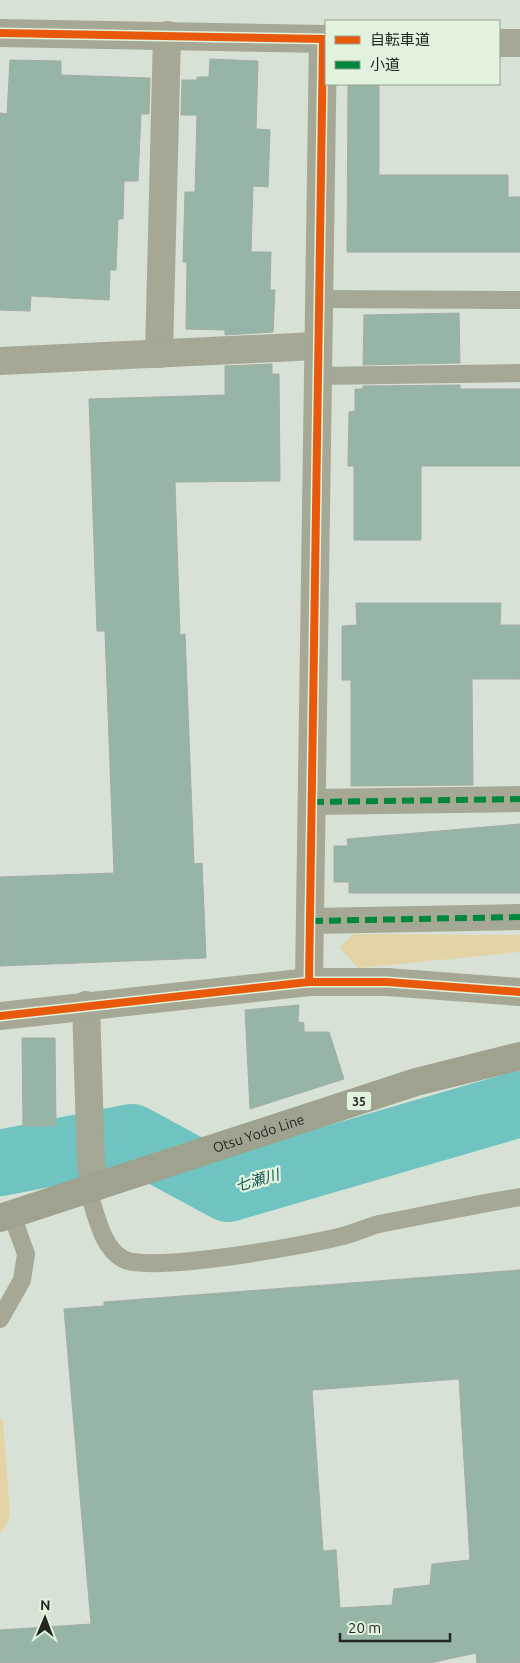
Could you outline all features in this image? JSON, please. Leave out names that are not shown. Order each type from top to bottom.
[{"type":"main road","name":"Otsu Yodo Line","points":[[6,1216],[91,1180],[134,1175],[416,1082],[520,1056]]},
{"type":"street","points":[[0,32],[167,34],[324,39],[316,376],[309,982]]},
{"type":"street","points":[[159,354],[167,34]]},
{"type":"street","points":[[500,43],[520,43]]},
{"type":"street","points":[[0,361],[317,346]]},
{"type":"street","points":[[312,802],[520,800]]},
{"type":"street","points":[[311,921],[520,917]]},
{"type":"street","points":[[0,1016],[86,1005],[309,982],[387,982],[520,992]]},
{"type":"street","points":[[86,1005],[91,1126],[91,1180]]},
{"type":"lane","points":[[318,299],[520,300]]},
{"type":"lane","points":[[316,376],[520,373]]},
{"type":"lane","points":[[91,1180],[108,1246],[115,1254],[132,1263],[196,1260],[287,1249],[345,1236],[376,1225],[520,1198]]},
{"type":"lane","points":[[0,1319],[22,1280],[26,1254],[6,1216]]},
{"type":"shaded area","points":[[354,934],[520,935],[520,952],[358,968],[339,947]]},
{"type":"shaded area","points":[[0,1417],[3,1421],[10,1514],[7,1524],[0,1533]]},
{"type":"building","points":[[210,59],[258,61],[256,129],[270,130],[268,187],[253,186],[251,252],[271,252],[270,290],[275,290],[273,332],[225,335],[225,330],[186,329],[187,262],[183,262],[185,192],[195,192],[197,115],[181,115],[182,80],[197,80],[197,77],[209,77]]},
{"type":"building","points":[[10,60],[61,61],[61,75],[150,78],[149,114],[141,114],[138,181],[124,181],[123,219],[118,219],[116,270],[110,270],[109,300],[31,296],[30,311],[0,310],[0,113],[7,114]]},
{"type":"building","points":[[348,85],[379,85],[379,175],[508,175],[508,197],[520,197],[520,252],[347,252]]},
{"type":"building","points":[[459,313],[460,363],[363,365],[364,315]]},
{"type":"building","points":[[272,364],[272,374],[279,374],[280,481],[175,482],[180,635],[185,634],[194,864],[202,863],[206,958],[0,966],[0,877],[114,873],[105,631],[97,631],[89,399],[225,395],[225,366]]},
{"type":"building","points":[[460,385],[460,389],[520,389],[520,466],[421,466],[421,540],[354,540],[354,466],[348,466],[349,412],[355,411],[355,389],[363,389],[363,386]]},
{"type":"building","points":[[356,603],[501,603],[500,625],[520,625],[520,679],[472,679],[473,785],[351,786],[351,680],[342,680],[342,626],[357,625]]},
{"type":"building","points":[[520,824],[520,893],[349,893],[349,882],[334,882],[334,846],[348,846],[347,839]]},
{"type":"building","points":[[299,1005],[298,1022],[304,1023],[304,1032],[329,1032],[344,1079],[250,1109],[245,1010]]},
{"type":"building","points":[[22,1038],[55,1038],[56,1126],[23,1126]]},
{"type":"building","points":[[520,1270],[520,1663],[477,1663],[476,1653],[430,1663],[0,1663],[0,1630],[91,1624],[64,1309],[104,1306],[104,1302]],"holes":[[[459,1379],[470,1560],[432,1564],[430,1585],[394,1589],[392,1605],[340,1608],[336,1550],[323,1551],[312,1390]]]},
{"type":"waterway","name":"七瀬川","points":[[0,1163],[132,1137],[228,1189],[520,1104]]},
{"type":"marked path","points":[[312,802],[520,799]]},
{"type":"marked path","points":[[311,921],[520,917]]},
{"type":"cycle path","points":[[0,33],[325,39]]},
{"type":"cycle path","points":[[309,982],[323,39]]},
{"type":"cycle path","points":[[0,1016],[309,982],[387,982],[520,992]]}]
